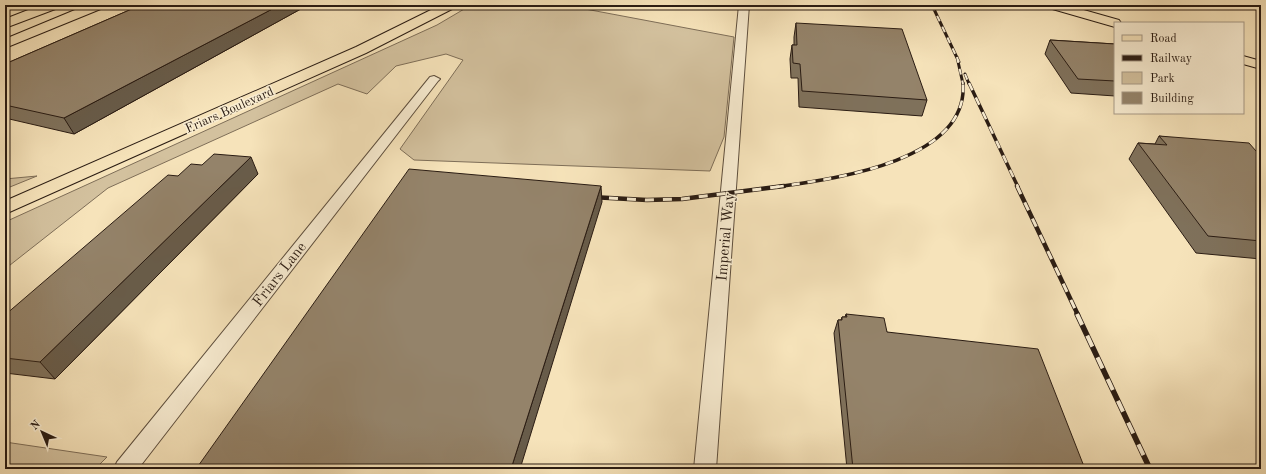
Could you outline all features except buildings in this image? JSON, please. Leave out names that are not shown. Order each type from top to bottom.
[{"type":"highway","points":[[5,13],[35,5]]},
{"type":"highway","points":[[5,24],[53,5]]},
{"type":"highway","points":[[5,38],[85,5]]},
{"type":"highway","points":[[5,44],[98,5]]},
{"type":"main road","name":"Friars Boulevard","points":[[5,208],[361,50],[450,5]]},
{"type":"main road","points":[[1053,5],[1114,23]]},
{"type":"main road","points":[[1244,60],[1261,66]]},
{"type":"street","name":"Imperial Way","points":[[705,469],[723,254],[726,193],[729,184],[744,5]]},
{"type":"street","name":"Friars Lane","points":[[125,469],[434,80]]},
{"type":"green space","points":[[471,5],[564,5],[734,37],[724,137],[710,171],[414,160],[400,149],[463,60],[446,54],[396,66],[367,94],[338,84],[108,188],[5,269],[5,222],[437,25]]},
{"type":"green space","points":[[37,176],[5,189],[5,179]]},
{"type":"green space","points":[[5,442],[107,457],[95,469],[5,469]]},
{"type":"railway","points":[[932,5],[957,58]]},
{"type":"railway","points":[[957,58],[963,84]]},
{"type":"railway","points":[[965,74],[969,84]]},
{"type":"railway","points":[[969,83],[1018,187]]},
{"type":"railway","points":[[776,187],[861,171],[893,162],[921,149],[944,131],[959,110],[963,84]]},
{"type":"railway","points":[[591,197],[647,200],[682,199],[784,186]]},
{"type":"railway","points":[[1017,186],[1078,315]]},
{"type":"railway","points":[[1077,314],[1150,469]]}]
